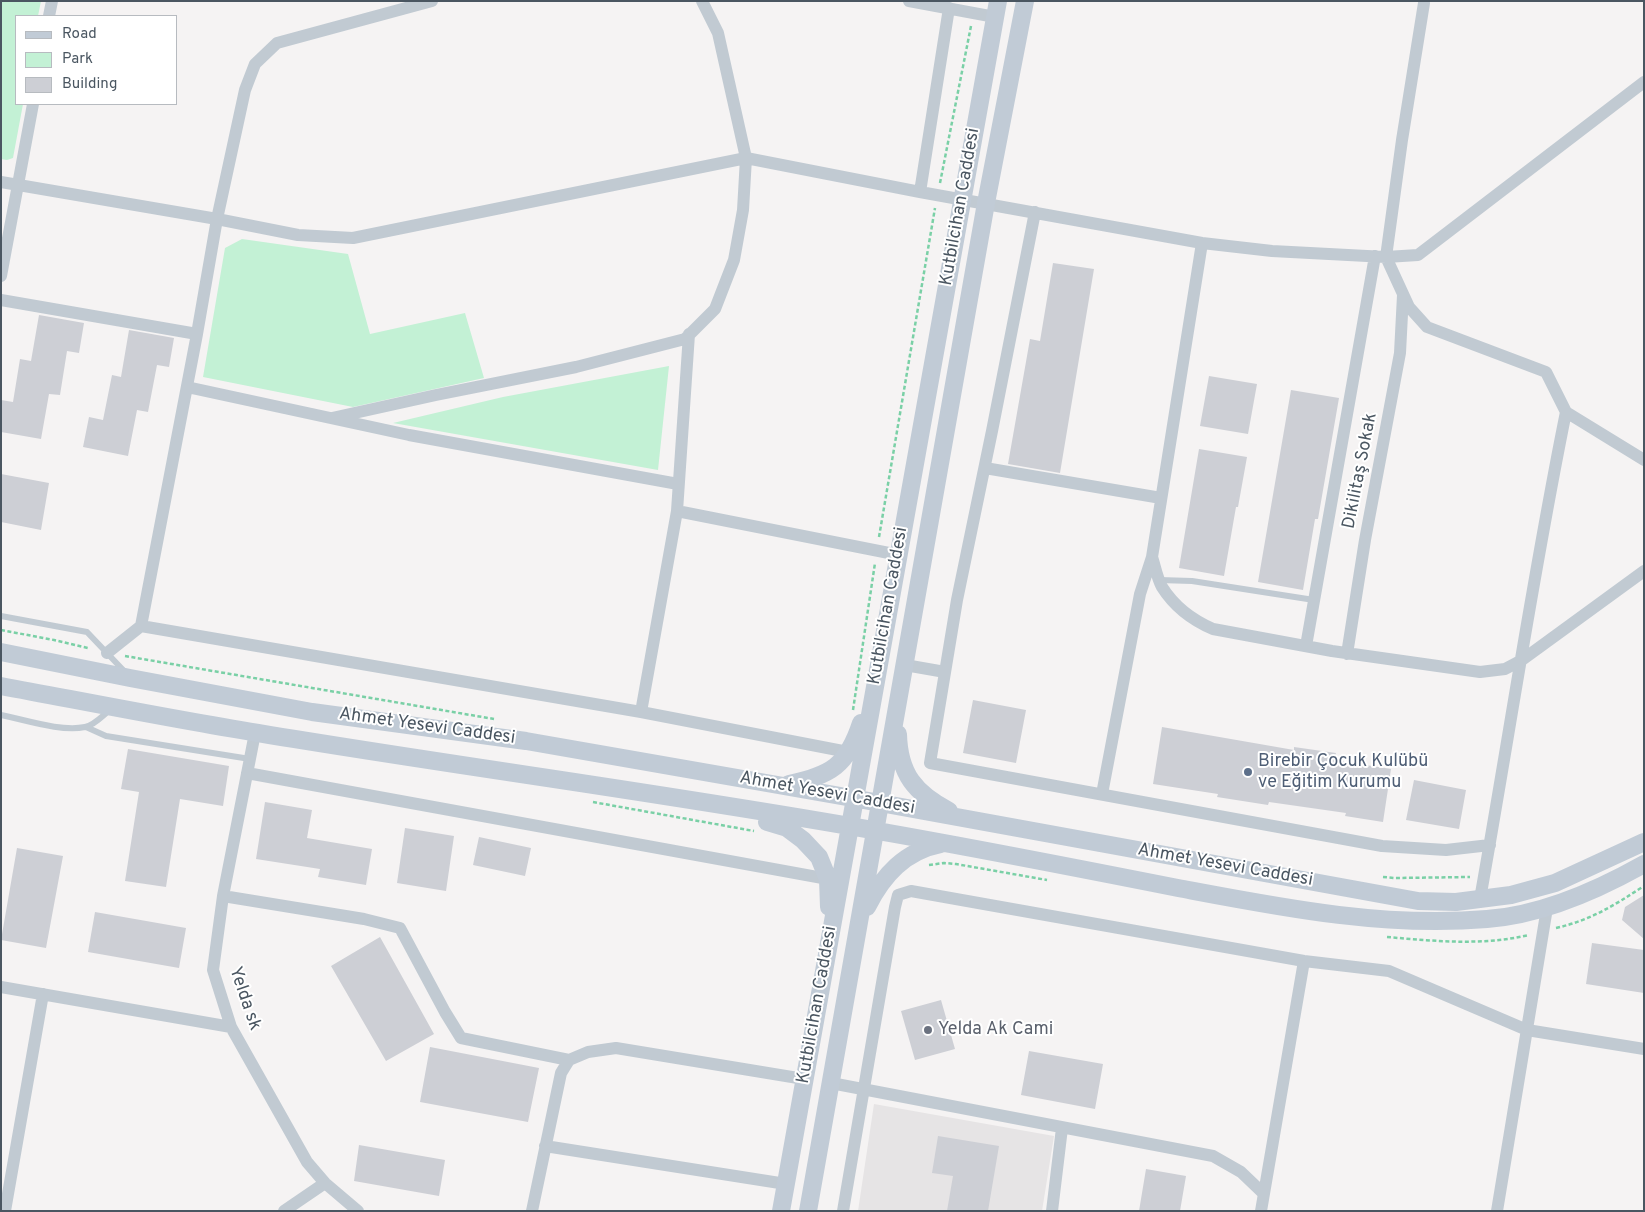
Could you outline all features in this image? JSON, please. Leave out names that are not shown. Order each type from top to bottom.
[{"type":"main road","name":"Kutbilcihan Caddesi","points":[[808,1211],[986,203],[1025,1]]},
{"type":"main road","name":"Kutbilcihan Caddesi","points":[[781,1211],[997,9]]},
{"type":"main road","name":"Ahmet Yesevi Caddesi","points":[[1,652],[312,712],[526,741],[855,798],[1418,901],[1456,902],[1511,895],[1555,883],[1644,842]]},
{"type":"main road","points":[[783,786],[822,775],[834,769],[848,752],[856,738],[877,678]]},
{"type":"main road","name":"Ahmet Yesevi Caddesi","points":[[1,686],[255,733],[675,796],[944,843],[1270,905],[1401,921],[1490,919],[1547,908],[1614,881],[1644,864]]},
{"type":"main road","points":[[898,705],[898,747],[911,780],[920,793],[931,802],[963,819]]},
{"type":"main road","points":[[675,796],[787,828],[803,840],[819,857],[828,878],[830,939]]},
{"type":"main road","points":[[860,920],[876,889],[908,856],[925,847],[944,843]]},
{"type":"street","points":[[49,15],[52,1]]},
{"type":"street","points":[[108,653],[141,626],[217,219],[244,90],[255,64],[278,43],[432,1]]},
{"type":"street","points":[[332,418],[576,367],[685,338],[715,309],[734,260],[743,210],[746,158],[718,33],[702,1]]},
{"type":"street","points":[[909,1],[974,12],[997,9]]},
{"type":"street","points":[[1306,646],[1381,256],[1423,2]]},
{"type":"street","points":[[920,192],[949,8]]},
{"type":"street","points":[[1,182],[217,219],[298,235],[353,238],[746,158],[920,192],[1202,243],[1272,250],[1381,256],[1418,255],[1644,82]]},
{"type":"street","points":[[1,276],[33,105]]},
{"type":"street","points":[[1035,212],[957,600],[930,763],[1382,846],[1446,850],[1490,846]]},
{"type":"street","points":[[1102,794],[1140,594],[1152,557],[1202,243]]},
{"type":"street","points":[[1381,256],[1409,307],[1427,327],[1546,372],[1566,412],[1644,460]]},
{"type":"street","name":"Dikilitaş Sokak","points":[[1347,654],[1400,354],[1403,295]]},
{"type":"street","points":[[1,300],[197,334]]},
{"type":"street","points":[[642,712],[677,511],[689,334]]},
{"type":"street","points":[[187,387],[409,435],[678,484]]},
{"type":"street","points":[[1480,899],[1522,660],[1543,526],[1566,412]]},
{"type":"street","points":[[984,468],[1161,498]]},
{"type":"street","points":[[677,511],[899,555]]},
{"type":"street","points":[[1152,557],[1161,585],[1177,605],[1199,623],[1213,629],[1347,654],[1480,672],[1505,669],[1522,660],[1644,570]]},
{"type":"street","points":[[141,626],[642,712],[848,752]]},
{"type":"street","points":[[905,666],[945,672]]},
{"type":"street","name":"Yelda sk","points":[[255,733],[223,896],[213,970],[231,1027],[307,1162],[325,1183],[358,1211]]},
{"type":"street","points":[[247,774],[828,878]]},
{"type":"street","points":[[843,1211],[898,895],[911,891],[1304,961],[1389,971],[1527,1030],[1644,1049]]},
{"type":"street","points":[[223,896],[364,919],[400,928],[461,1038],[569,1060],[588,1052],[616,1048],[804,1079]]},
{"type":"street","points":[[1497,1211],[1547,908]]},
{"type":"street","points":[[1261,1211],[1304,961]]},
{"type":"street","points":[[1,987],[231,1027]]},
{"type":"street","points":[[5,1211],[43,994]]},
{"type":"street","points":[[532,1211],[561,1074],[569,1060]]},
{"type":"street","points":[[831,1083],[1213,1156],[1241,1172],[1264,1194]]},
{"type":"street","points":[[1052,1211],[1062,1128]]},
{"type":"street","points":[[545,1146],[786,1184]]},
{"type":"street","points":[[284,1211],[325,1183]]},
{"type":"lane","points":[[1159,580],[1192,581],[1314,600]]},
{"type":"lane","points":[[1,616],[87,632],[130,678]]},
{"type":"lane","points":[[86,727],[114,707]]},
{"type":"lane","points":[[1,715],[62,727],[86,727],[106,736],[250,759]]},
{"type":"path","points":[[852,716],[877,551],[937,195],[974,12]]},
{"type":"path","points":[[1,630],[108,653],[503,721]]},
{"type":"shaded area","points":[[874,1104],[1054,1136],[1042,1211],[858,1211]]},
{"type":"green space","points":[[1,1],[41,1],[38,15],[15,15],[15,105],[23,105],[13,158],[1,159]]},
{"type":"green space","points":[[242,239],[348,254],[370,334],[465,313],[484,378],[353,407],[203,377],[225,248]]},
{"type":"green space","points":[[669,366],[658,470],[393,423],[503,397]]},
{"type":"building","points":[[1053,263],[1094,269],[1060,473],[1008,464],[1030,339],[1040,341]]},
{"type":"building","points":[[39,315],[84,323],[79,353],[67,351],[60,395],[49,394],[41,439],[1,432],[1,400],[13,402],[20,359],[31,361]]},
{"type":"building","points":[[129,330],[174,338],[169,367],[157,365],[148,412],[137,410],[128,456],[83,447],[89,417],[103,420],[112,375],[121,377]]},
{"type":"building","points":[[1209,376],[1257,384],[1248,434],[1200,426]]},
{"type":"building","points":[[1291,390],[1339,398],[1318,519],[1315,519],[1303,590],[1258,582]]},
{"type":"building","points":[[1199,449],[1247,457],[1224,576],[1179,568]]},
{"type":"building","points":[[1,474],[49,483],[41,530],[1,522]]},
{"type":"building","points":[[973,700],[1026,710],[1016,763],[963,753]]},
{"type":"building","points":[[1162,727],[1294,750],[1294,747],[1336,753],[1334,760],[1391,769],[1383,822],[1345,816],[1346,813],[1269,802],[1268,805],[1217,797],[1218,794],[1153,784]]},
{"type":"building","points":[[128,749],[229,766],[223,806],[180,799],[166,887],[125,881],[139,792],[121,789]]},
{"type":"building","points":[[1414,780],[1466,790],[1459,829],[1406,820]]},
{"type":"building","points":[[265,802],[312,810],[307,838],[372,849],[366,885],[318,877],[320,869],[256,859]]},
{"type":"building","points":[[405,828],[454,836],[446,891],[397,883]]},
{"type":"building","points":[[479,837],[531,848],[525,876],[473,865]]},
{"type":"building","points":[[17,848],[63,856],[46,948],[1,940]]},
{"type":"building","points":[[1644,895],[1644,939],[1622,920],[1625,907]]},
{"type":"building","points":[[95,912],[186,928],[179,968],[88,952]]},
{"type":"building","points":[[380,937],[434,1034],[386,1061],[331,966]]},
{"type":"building","points":[[1592,943],[1644,950],[1644,993],[1586,984]]},
{"type":"building","name":"Yelda Ak Cami","points":[[941,1000],[955,1049],[915,1060],[901,1011]]},
{"type":"building","points":[[430,1047],[539,1068],[528,1122],[420,1102]]},
{"type":"building","points":[[1029,1051],[1103,1064],[1095,1109],[1021,1095]]},
{"type":"building","points":[[938,1136],[999,1146],[988,1211],[947,1211],[953,1176],[932,1173]]},
{"type":"building","points":[[359,1145],[445,1160],[439,1196],[354,1181]]},
{"type":"building","points":[[1146,1169],[1186,1176],[1180,1211],[1139,1211]]},
{"type":"place","name":"Birebir Çocuk Kulübü ve Eğitim Kurumu","points":[[1248,772]]},
{"type":"place","name":"Yelda Ak Cami","points":[[928,1030]]}]
